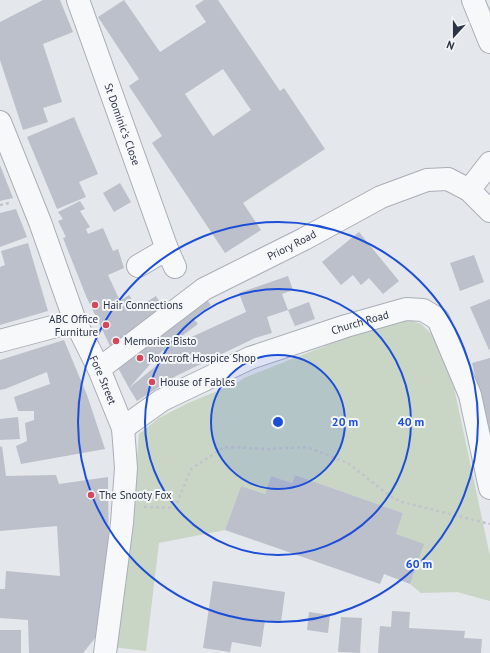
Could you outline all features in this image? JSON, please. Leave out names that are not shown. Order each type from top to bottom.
[{"type":"street","name":"St Dominic's Close","points":[[78,0],[171,258],[138,266]]},
{"type":"street","points":[[473,0],[490,42]]},
{"type":"street","name":"Fore Street","points":[[0,122],[40,222],[75,321],[99,369],[123,428],[126,468],[122,523],[105,653]]},
{"type":"street","points":[[469,190],[490,163]]},
{"type":"street","name":"Priory Road","points":[[99,369],[204,289],[304,239],[381,197],[426,180],[448,179],[469,190],[490,212]]},
{"type":"street","name":"Church Road","points":[[123,428],[162,400],[250,358],[354,324],[406,309],[423,310],[438,319],[470,395],[490,488]]},
{"type":"street","points":[[0,341],[75,321]]},
{"type":"path","points":[[123,506],[175,508],[191,469],[224,447],[268,449],[307,447],[348,463],[390,496],[402,502],[490,524]]},
{"type":"green space","points":[[401,317],[421,324],[441,343],[453,383],[490,556],[490,601],[457,592],[421,593],[410,584],[396,534],[403,513],[295,475],[292,483],[271,476],[265,494],[241,486],[225,530],[159,543],[146,651],[113,647],[130,543],[139,434],[159,418],[188,403],[237,383],[244,378],[348,337],[380,321]]},
{"type":"building","points":[[43,0],[60,0],[73,32],[43,44],[62,102],[43,108],[48,122],[23,130],[0,60],[0,22]]},
{"type":"building","points":[[124,0],[160,52],[206,22],[195,6],[204,0],[218,0],[280,91],[284,88],[325,149],[243,203],[261,230],[225,253],[152,143],[162,136],[129,86],[139,79],[98,17]],"holes":[[[223,69],[251,110],[213,136],[185,94]]]},
{"type":"building","points":[[74,117],[98,174],[79,182],[86,197],[57,209],[27,137]]},
{"type":"building","points":[[0,165],[13,198],[0,201]]},
{"type":"building","points":[[120,183],[131,202],[114,212],[103,193]]},
{"type":"building","points":[[80,201],[85,209],[80,211],[90,227],[86,229],[88,234],[103,228],[113,251],[118,249],[124,268],[108,275],[120,301],[129,295],[137,308],[156,296],[166,312],[121,346],[110,346],[86,296],[63,238],[66,237],[58,221],[63,219],[58,212]]},
{"type":"building","points":[[16,209],[27,237],[0,247],[0,213]]},
{"type":"building","points":[[359,232],[399,281],[383,294],[369,278],[361,285],[353,275],[341,285],[322,262]]},
{"type":"building","points":[[28,243],[48,311],[0,325],[0,267],[5,265],[1,251]]},
{"type":"building","points":[[474,255],[484,282],[460,291],[450,263]]},
{"type":"building","points":[[288,276],[293,290],[282,294],[288,310],[267,317],[272,333],[255,338],[176,376],[137,401],[129,388],[167,357],[163,350],[246,312],[239,293]]},
{"type":"building","points":[[202,294],[211,305],[193,318],[198,324],[163,350],[129,388],[117,366]]},
{"type":"building","points":[[490,299],[490,349],[489,350],[470,307]]},
{"type":"building","points":[[309,302],[315,319],[295,326],[288,310]]},
{"type":"building","points":[[64,340],[87,395],[105,449],[21,464],[16,446],[27,441],[25,423],[34,420],[34,411],[18,411],[14,397],[50,384],[47,372],[0,390],[0,360]]},
{"type":"building","points":[[490,358],[490,435],[489,435],[472,363]]},
{"type":"building","points":[[18,417],[20,439],[0,440],[0,419]]},
{"type":"building","points":[[2,446],[6,476],[56,475],[59,484],[108,477],[109,569],[100,632],[83,653],[29,653],[28,620],[0,618],[0,589],[5,589],[6,571],[60,576],[57,526],[0,531],[0,447]]},
{"type":"building","points":[[295,475],[403,513],[396,534],[424,544],[410,584],[384,574],[380,584],[225,530],[241,486],[265,494],[271,476],[292,483]]},
{"type":"building","points":[[213,581],[285,592],[281,622],[265,620],[261,647],[232,642],[230,652],[203,648]]},
{"type":"building","points":[[392,611],[410,612],[409,628],[465,631],[464,638],[482,639],[481,653],[378,653],[380,626],[391,627]]},
{"type":"building","points":[[309,612],[330,615],[328,633],[307,630]]},
{"type":"building","points":[[341,617],[362,618],[360,653],[338,652]]},
{"type":"building","points":[[0,630],[21,630],[21,653],[0,653]]},
{"type":"place","name":"Hair Connections","points":[[95,305]]},
{"type":"place","name":"ABC Office Furniture","points":[[106,325]]},
{"type":"place","name":"Memories Bisto","points":[[116,341]]},
{"type":"place","name":"Rowcroft Hospice Shop","points":[[140,358]]},
{"type":"place","name":"House of Fables","points":[[152,382]]},
{"type":"place","name":"The Snooty Fox","points":[[91,495]]}]
